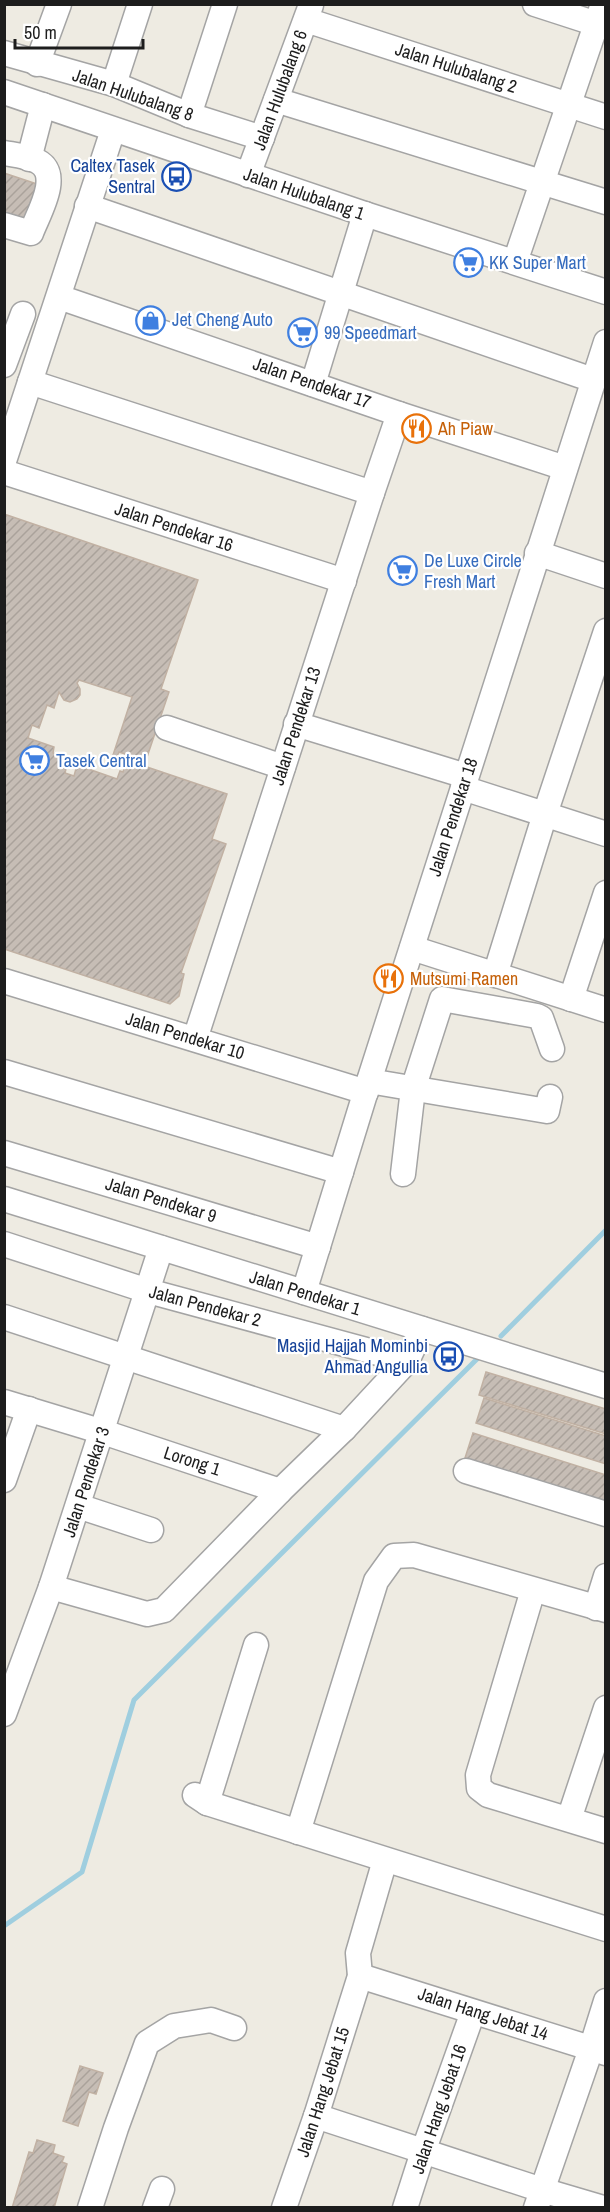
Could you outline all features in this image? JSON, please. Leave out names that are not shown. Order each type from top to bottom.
[{"type":"street","points":[[37,64],[59,4]]},
{"type":"street","points":[[114,84],[140,4]]},
{"type":"street","points":[[189,115],[225,4]]},
{"type":"street","points":[[515,262],[541,182],[602,19],[535,4]]},
{"type":"street","name":"Jalan Hulubalang 6","points":[[248,175],[308,12]]},
{"type":"street","name":"Jalan Hulubalang 2","points":[[308,12],[606,117]]},
{"type":"street","name":"Jalan Hulubalang 8","points":[[4,53],[114,84],[189,115],[262,138]]},
{"type":"street","name":"Jalan Hulubalang 1","points":[[4,92],[364,214],[606,292]]},
{"type":"street","points":[[276,100],[606,202]]},
{"type":"street","points":[[29,159],[43,105]]},
{"type":"street","points":[[4,461],[51,324],[113,129]]},
{"type":"street","points":[[4,153],[38,161],[47,171],[50,184],[31,233],[4,225]]},
{"type":"street","points":[[87,206],[593,380]]},
{"type":"street","points":[[313,384],[364,214]]},
{"type":"street","name":"Jalan Pendekar 17","points":[[59,297],[399,414],[565,468]]},
{"type":"street","points":[[4,365],[12,322],[51,324]]},
{"type":"street","name":"Jalan Pendekar 18","points":[[304,1292],[464,782],[606,342]]},
{"type":"street","points":[[30,382],[372,493]]},
{"type":"street","name":"Jalan Pendekar 13","points":[[195,1039],[399,414]]},
{"type":"street","name":"Jalan Pendekar 16","points":[[4,472],[344,581]]},
{"type":"street","points":[[537,554],[606,576]]},
{"type":"street","points":[[495,975],[545,814],[606,632]]},
{"type":"street","points":[[296,724],[606,834]]},
{"type":"street","points":[[167,728],[283,767]]},
{"type":"street","points":[[571,999],[606,893]]},
{"type":"street","points":[[412,948],[606,1011]]},
{"type":"street","name":"Jalan Pendekar 10","points":[[4,981],[195,1039],[368,1087],[413,1089],[547,1111],[550,1097]]},
{"type":"street","points":[[403,1174],[413,1089],[441,1000],[444,998],[537,1016],[541,1018],[552,1048]]},
{"type":"street","points":[[4,1072],[341,1172]]},
{"type":"street","name":"Jalan Pendekar 9","points":[[4,1153],[318,1247]]},
{"type":"street","name":"Jalan Pendekar 1","points":[[4,1199],[606,1386]]},
{"type":"street","name":"Jalan Pendekar 2","points":[[4,1244],[148,1291],[407,1361]]},
{"type":"street","name":"Jalan Pendekar 3","points":[[4,1714],[13,1665],[51,1587],[161,1248]]},
{"type":"street","points":[[4,1317],[344,1429]]},
{"type":"street","points":[[51,1587],[147,1614],[164,1610],[344,1429],[407,1361],[422,1329]]},
{"type":"street","name":"Lorong 1","points":[[4,1402],[103,1432],[280,1491]]},
{"type":"street","points":[[4,1480],[29,1409]]},
{"type":"street","points":[[466,1470],[606,1514]]},
{"type":"street","points":[[78,1506],[151,1530]]},
{"type":"street","points":[[298,1832],[376,1581],[394,1556],[414,1555],[601,1609],[606,1576]]},
{"type":"street","points":[[533,1590],[478,1775],[479,1788],[488,1795],[606,1831]]},
{"type":"street","points":[[256,1645],[201,1799],[385,1860],[606,1929]]},
{"type":"street","points":[[569,1819],[606,1708]]},
{"type":"street","name":"Jalan Hang Jebat 15","points":[[284,2208],[360,1976],[358,1953],[385,1860]]},
{"type":"street","name":"Jalan Hang Jebat 14","points":[[360,1976],[598,2051]]},
{"type":"street","points":[[539,2199],[598,2051],[606,2001]]},
{"type":"street","name":"Jalan Hang Jebat 16","points":[[405,2208],[473,2012]]},
{"type":"street","points":[[90,2208],[147,2043],[174,2026],[211,2020],[234,2028]]},
{"type":"street","points":[[316,2116],[423,2152],[539,2199],[603,2208]]},
{"type":"building","points":[[4,173],[37,184],[25,222],[4,215]]},
{"type":"building","name":"Tasek Central","points":[[4,514],[198,580],[161,689],[169,692],[144,766],[227,794],[212,839],[226,844],[181,973],[184,974],[179,996],[170,1004],[4,949]],"holes":[[[79,680],[132,697],[113,755],[117,757],[119,752],[128,755],[123,772],[120,771],[117,779],[77,765],[74,776],[65,773],[66,769],[63,768],[67,757],[53,753],[54,747],[28,738],[32,725],[39,728],[47,705],[54,708],[59,692],[64,700],[70,702],[77,699],[80,695],[77,683]]]},
{"type":"building","points":[[486,1372],[606,1409],[606,1434],[479,1395]]},
{"type":"building","points":[[484,1398],[606,1436],[606,1464],[476,1423]]},
{"type":"building","points":[[473,1433],[606,1475],[606,1503],[465,1458]]},
{"type":"building","points":[[80,2066],[103,2073],[96,2094],[89,2092],[78,2126],[63,2121]]},
{"type":"building","points":[[37,2140],[55,2145],[53,2153],[64,2157],[62,2162],[67,2164],[54,2208],[12,2208],[29,2152],[33,2153]]},
{"type":"waterway","points":[[501,1336],[606,1230]]},
{"type":"waterway","points":[[4,1926],[82,1872],[134,1700],[477,1359]]},
{"type":"place","name":"Caltex Tasek Sentral","points":[[176,176]]},
{"type":"place","name":"KK Super Mart","points":[[468,263]]},
{"type":"place","name":"Jet Cheng Auto","points":[[151,320]]},
{"type":"place","name":"99 Speedmart","points":[[303,333]]},
{"type":"place","name":"Ah Piaw","points":[[417,429]]},
{"type":"place","name":"De Luxe Circle Fresh Mart","points":[[403,571]]},
{"type":"place","name":"Tasek Central","points":[[35,761]]},
{"type":"place","name":"Mutsumi Ramen","points":[[389,979]]},
{"type":"place","name":"Masjid Hajjah Mominbi Ahmad Angullia","points":[[449,1356]]}]
